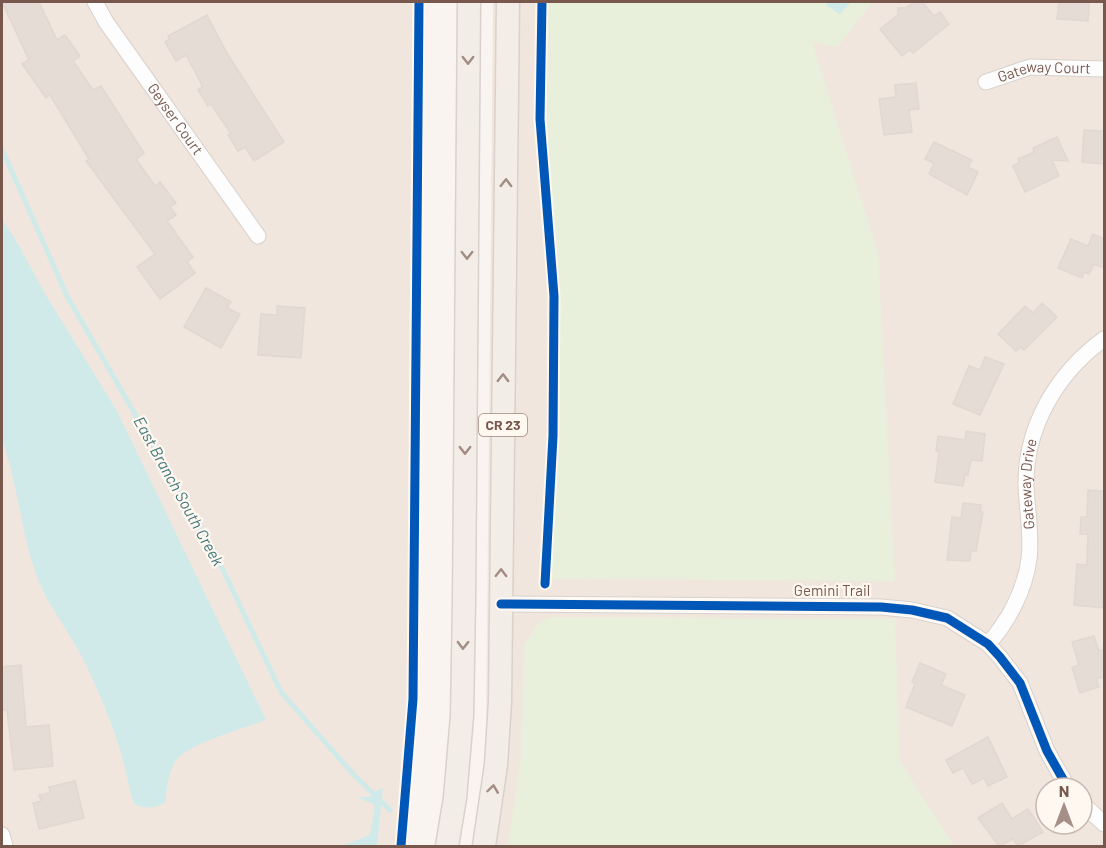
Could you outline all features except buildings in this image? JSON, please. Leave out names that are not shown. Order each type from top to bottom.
[{"type":"main road","name":"CR 23","points":[[447,846],[455,798],[462,705],[469,2]]},
{"type":"main road","name":"CR 23","points":[[484,846],[498,740],[508,2]]},
{"type":"street","name":"Geyser Court","points":[[95,2],[106,22],[258,236]]},
{"type":"street","name":"Gateway Court","points":[[986,82],[1030,67],[1104,69]]},
{"type":"street","name":"Gateway Drive","points":[[988,645],[1007,620],[1020,590],[1029,560],[1026,485],[1029,455],[1036,427],[1049,400],[1068,371],[1104,339]]},
{"type":"street","name":"Gemini Trail","points":[[501,604],[900,608],[947,618],[988,645],[1006,663],[1020,683],[1047,751],[1061,776]]},
{"type":"street","points":[[2,835],[5,846]]},
{"type":"shaded area","points":[[2,2],[419,2],[409,709],[397,846],[2,846]]},
{"type":"shaded area","points":[[493,2],[1104,2],[1104,846],[485,846]]},
{"type":"green space","points":[[546,2],[826,2],[827,6],[840,14],[851,2],[873,2],[837,47],[812,42],[878,253],[895,581],[550,579],[554,514],[557,282],[546,128]]},
{"type":"green space","points":[[550,617],[895,619],[900,761],[954,846],[507,846],[521,757],[524,645],[538,624]]},
{"type":"water","points":[[826,2],[851,2],[840,14],[827,6]]},
{"type":"water","points":[[2,219],[117,411],[266,720],[206,742],[184,753],[177,759],[172,769],[165,803],[157,806],[146,807],[134,804],[111,722],[101,697],[78,649],[44,593],[29,552],[2,439]]},
{"type":"water","points":[[383,788],[377,846],[342,846],[370,835],[375,805],[357,797],[369,797]]},
{"type":"waterway","name":"East Branch South Creek","points":[[2,149],[67,296],[215,553],[281,692],[354,775],[390,810]]},
{"type":"cycle path","points":[[401,846],[413,699],[419,2]]},
{"type":"cycle path","points":[[542,2],[540,119],[554,296],[553,436],[545,584]]},
{"type":"cycle path","points":[[501,604],[881,607],[912,610],[947,618],[988,644],[1020,683],[1047,751],[1061,776]]}]
